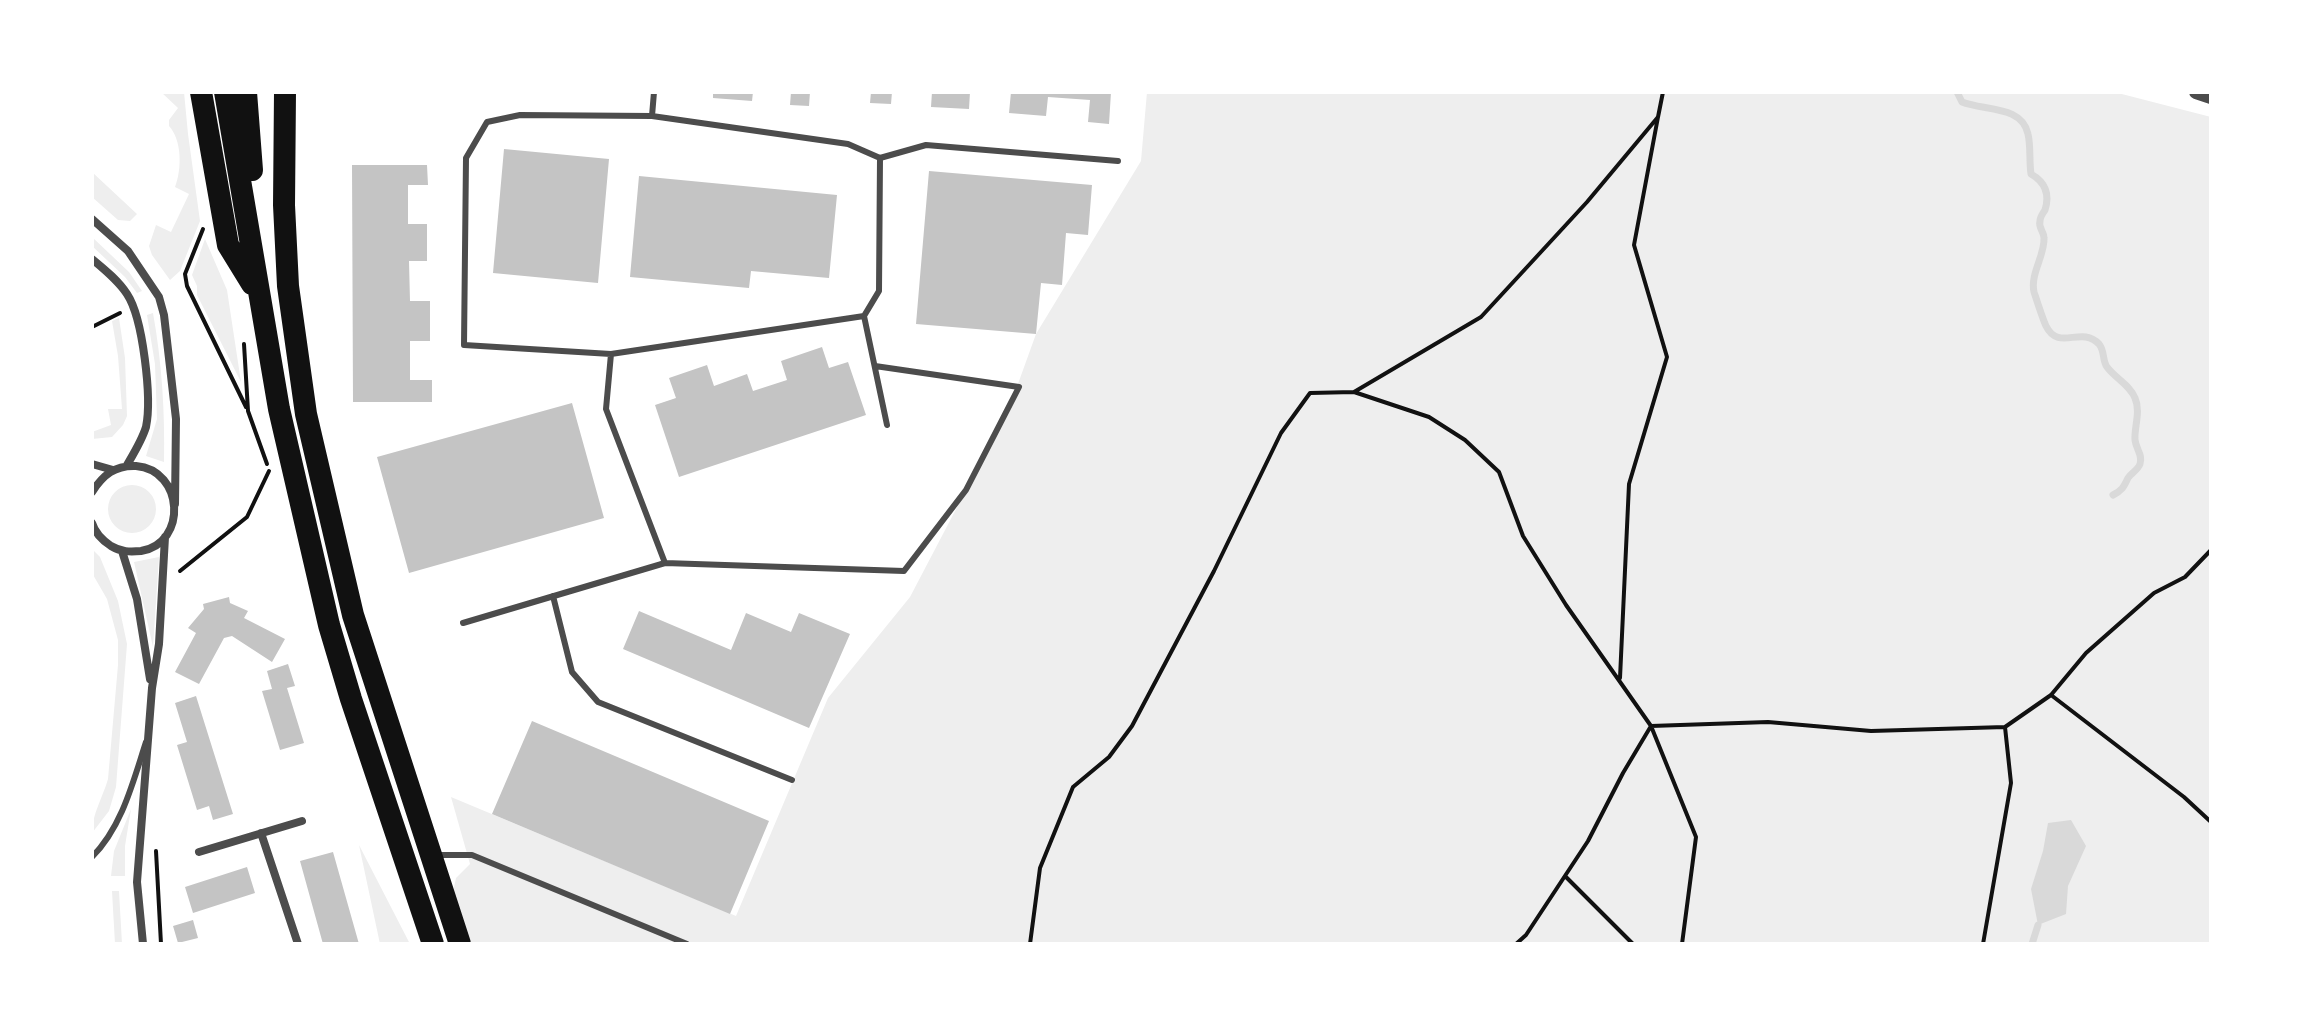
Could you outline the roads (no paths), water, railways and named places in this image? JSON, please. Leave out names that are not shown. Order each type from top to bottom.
[{"type":"highway","points":[[201,92],[228,245],[259,295]]},
{"type":"highway","points":[[225,92],[279,409],[329,625],[433,944]]},
{"type":"highway","points":[[246,92],[259,295]]},
{"type":"highway","points":[[285,92],[284,205],[288,286],[306,414],[353,615],[460,944]]},
{"type":"street","points":[[2196,92],[2211,97]]},
{"type":"street","points":[[92,219],[128,251],[159,297],[164,315],[176,419],[175,504],[172,525],[165,537],[146,550],[122,551],[102,540],[93,527]]},
{"type":"street","points":[[92,259],[127,294],[137,317],[142,342],[147,395],[146,425],[127,465]]},
{"type":"street","points":[[92,464],[113,470]]},
{"type":"street","points":[[92,492],[101,478],[127,465],[151,469],[163,478],[169,485],[175,504]]},
{"type":"street","points":[[143,944],[137,882],[152,688],[159,644],[165,537]]},
{"type":"street","points":[[122,551],[137,599],[152,688]]},
{"type":"street","points":[[199,852],[302,821]]},
{"type":"street","points":[[261,833],[298,944]]},
{"type":"lane","points":[[652,116],[654,92]]},
{"type":"lane","points":[[864,316],[611,354],[464,345],[466,158],[487,122],[520,115],[652,116],[848,144],[880,158],[926,145],[1118,161]]},
{"type":"lane","points":[[880,158],[879,291],[864,316],[887,425]]},
{"type":"lane","points":[[611,354],[606,409],[665,563]]},
{"type":"lane","points":[[463,623],[665,563],[904,571],[966,490],[1019,387],[875,366]]},
{"type":"lane","points":[[553,596],[572,672],[598,702],[792,780]]},
{"type":"lane","points":[[92,857],[106,842],[128,797],[149,732]]},
{"type":"lane","points":[[431,855],[472,855],[687,944]]},
{"type":"waterway","points":[[1957,92],[1962,102],[2001,110],[2018,118],[2024,125],[2029,139],[2031,174],[2040,181],[2046,194],[2045,210],[2040,218],[2044,244],[2033,285],[2045,323],[2057,337],[2085,337],[2099,344],[2107,367],[2135,398],[2135,440],[2140,464],[2123,488],[2113,495]]},
{"type":"waterway","points":[[2032,944],[2038,925]]}]
